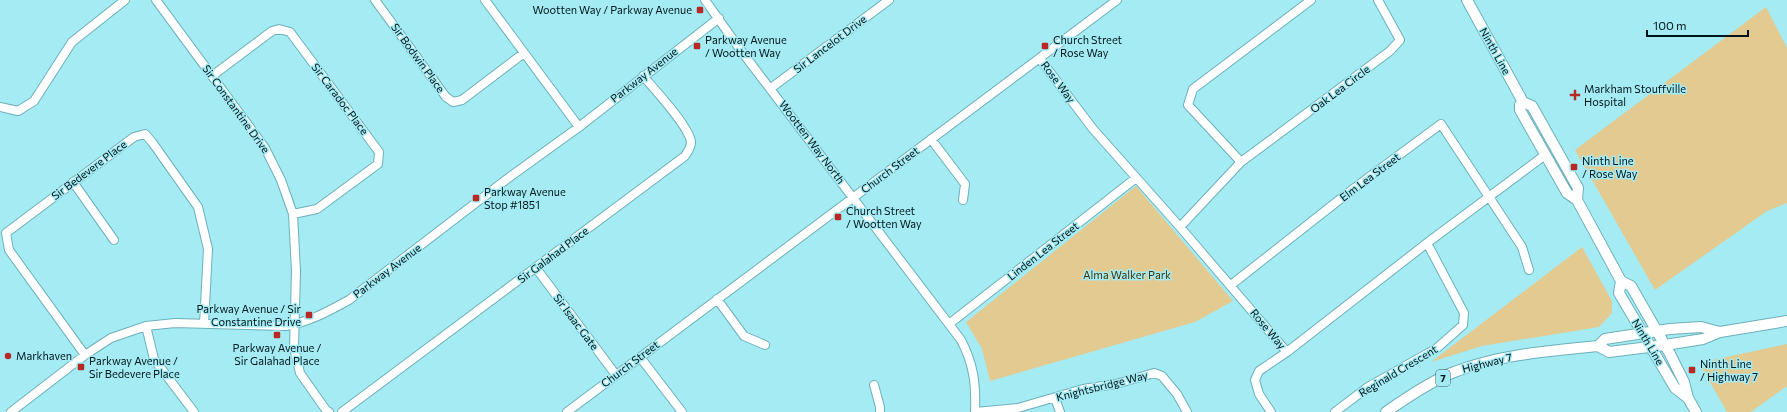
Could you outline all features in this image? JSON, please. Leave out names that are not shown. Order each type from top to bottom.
[{"type":"main road","name":"Ninth Line","points":[[1467,0],[1522,102],[1532,106],[1578,188],[1577,200]]},
{"type":"main road","name":"Ninth Line","points":[[1522,102],[1520,105],[1520,110],[1545,155],[1567,193],[1577,200],[1621,281],[1631,286],[1665,345],[1684,382],[1688,398],[1696,412]]},
{"type":"main road","name":"Ninth Line","points":[[1621,281],[1619,293],[1652,346],[1675,388],[1688,398]]},
{"type":"main road","name":"Highway 7","points":[[1386,412],[1408,397],[1456,371],[1506,357],[1598,346],[1609,352],[1665,345],[1703,339],[1720,332],[1787,321]]},
{"type":"main road","name":"Highway 7","points":[[1598,346],[1605,339],[1656,331],[1701,327],[1720,332]]},
{"type":"street","points":[[0,107],[18,110],[34,101],[72,42],[124,0]]},
{"type":"street","name":"Sir Constantine Drive","points":[[156,0],[265,148],[281,180],[293,214],[296,271],[294,324]]},
{"type":"street","name":"Sir Bodwin Place","points":[[375,0],[446,97],[453,102],[462,100],[524,53]]},
{"type":"street","points":[[485,0],[579,127]]},
{"type":"street","name":"Wootten Way North","points":[[705,0],[739,48],[771,88],[961,340],[973,369],[976,391],[975,412]]},
{"type":"street","name":"Sir Lancelot Drive","points":[[771,88],[889,0]]},
{"type":"street","name":"Church Street","points":[[567,412],[1117,0]]},
{"type":"street","points":[[1241,162],[1188,105],[1193,89],[1311,0]]},
{"type":"street","name":"Oak Lea Circle","points":[[1180,227],[1241,162],[1390,51],[1400,40],[1378,0]]},
{"type":"street","name":"Parkway Avenue","points":[[11,412],[85,355],[111,338],[146,326],[174,323],[286,326],[302,322],[335,308],[349,300],[507,179],[579,127],[719,18]]},
{"type":"street","name":"Sir Caradoc Place","points":[[212,76],[272,31],[279,29],[290,32],[379,152],[378,164],[322,205],[316,209],[293,214]]},
{"type":"street","name":"Rose Way","points":[[1040,58],[1092,129],[1231,285],[1287,352],[1427,243],[1545,155]]},
{"type":"street","name":"Sir Galahad Place","points":[[342,412],[685,156],[690,148],[687,130],[643,76]]},
{"type":"street","name":"Elm Lea Street","points":[[1231,285],[1353,189],[1442,124],[1489,196]]},
{"type":"street","name":"Sir Bedevere Place","points":[[85,355],[9,250],[6,233],[134,137],[145,134],[183,184],[198,207],[208,249],[204,324]]},
{"type":"street","points":[[931,140],[965,184],[963,200]]},
{"type":"street","name":"Linden Lea Street","points":[[949,324],[1136,178]]},
{"type":"street","points":[[73,182],[114,240]]},
{"type":"street","points":[[1489,196],[1522,247],[1529,270]]},
{"type":"street","name":"Reginald Crescent","points":[[1335,412],[1368,387],[1437,348],[1463,325],[1464,313],[1427,243]]},
{"type":"street","name":"Sir Isaac Gate","points":[[536,268],[616,375]]},
{"type":"street","points":[[717,299],[744,336],[765,345]]},
{"type":"street","points":[[294,324],[294,348],[300,373],[329,412]]},
{"type":"street","points":[[146,326],[154,359],[194,412]]},
{"type":"street","points":[[1271,412],[1259,394],[1255,380],[1259,371],[1287,352]]},
{"type":"street","points":[[640,356],[682,412]]},
{"type":"street","name":"Knightsbridge Way","points":[[975,412],[1018,408],[1083,390],[1116,384],[1154,373],[1162,376],[1176,394],[1187,412]]},
{"type":"street","points":[[874,386],[880,412]]},
{"type":"street","points":[[1055,398],[1060,412]]},
{"type":"green space","points":[[1766,7],[1787,48],[1787,203],[1767,211],[1655,290],[1575,150]]},
{"type":"green space","name":"Alma Walker Park","points":[[1136,186],[1233,301],[1195,322],[990,381],[982,349],[966,322]]},
{"type":"green space","points":[[1582,247],[1612,301],[1612,313],[1599,327],[1482,346],[1431,362]]},
{"type":"green space","points":[[1787,344],[1787,386],[1751,412],[1727,412],[1699,363]]},
{"type":"place","name":"Wootten Way / Parkway Avenue","points":[[700,10]]},
{"type":"place","name":"Parkway Avenue / Wootten Way","points":[[697,46]]},
{"type":"place","name":"Church Street / Rose Way","points":[[1045,46]]},
{"type":"place","name":"Markham Stouffville Hospital","points":[[1575,95]]},
{"type":"place","name":"Ninth Line / Rose Way","points":[[1574,167]]},
{"type":"place","name":"Parkway Avenue Stop #1851","points":[[476,198]]},
{"type":"place","name":"Church Street / Wootten Way","points":[[838,217]]},
{"type":"place","name":"Parkway Avenue / Sir Constantine Drive","points":[[309,315]]},
{"type":"place","name":"Parkway Avenue / Sir Galahad Place","points":[[277,335]]},
{"type":"place","name":"Markhaven","points":[[8,356]]},
{"type":"place","name":"Parkway Avenue / Sir Bedevere Place","points":[[81,367]]},
{"type":"place","name":"Ninth Line / Highway 7","points":[[1692,370]]}]
